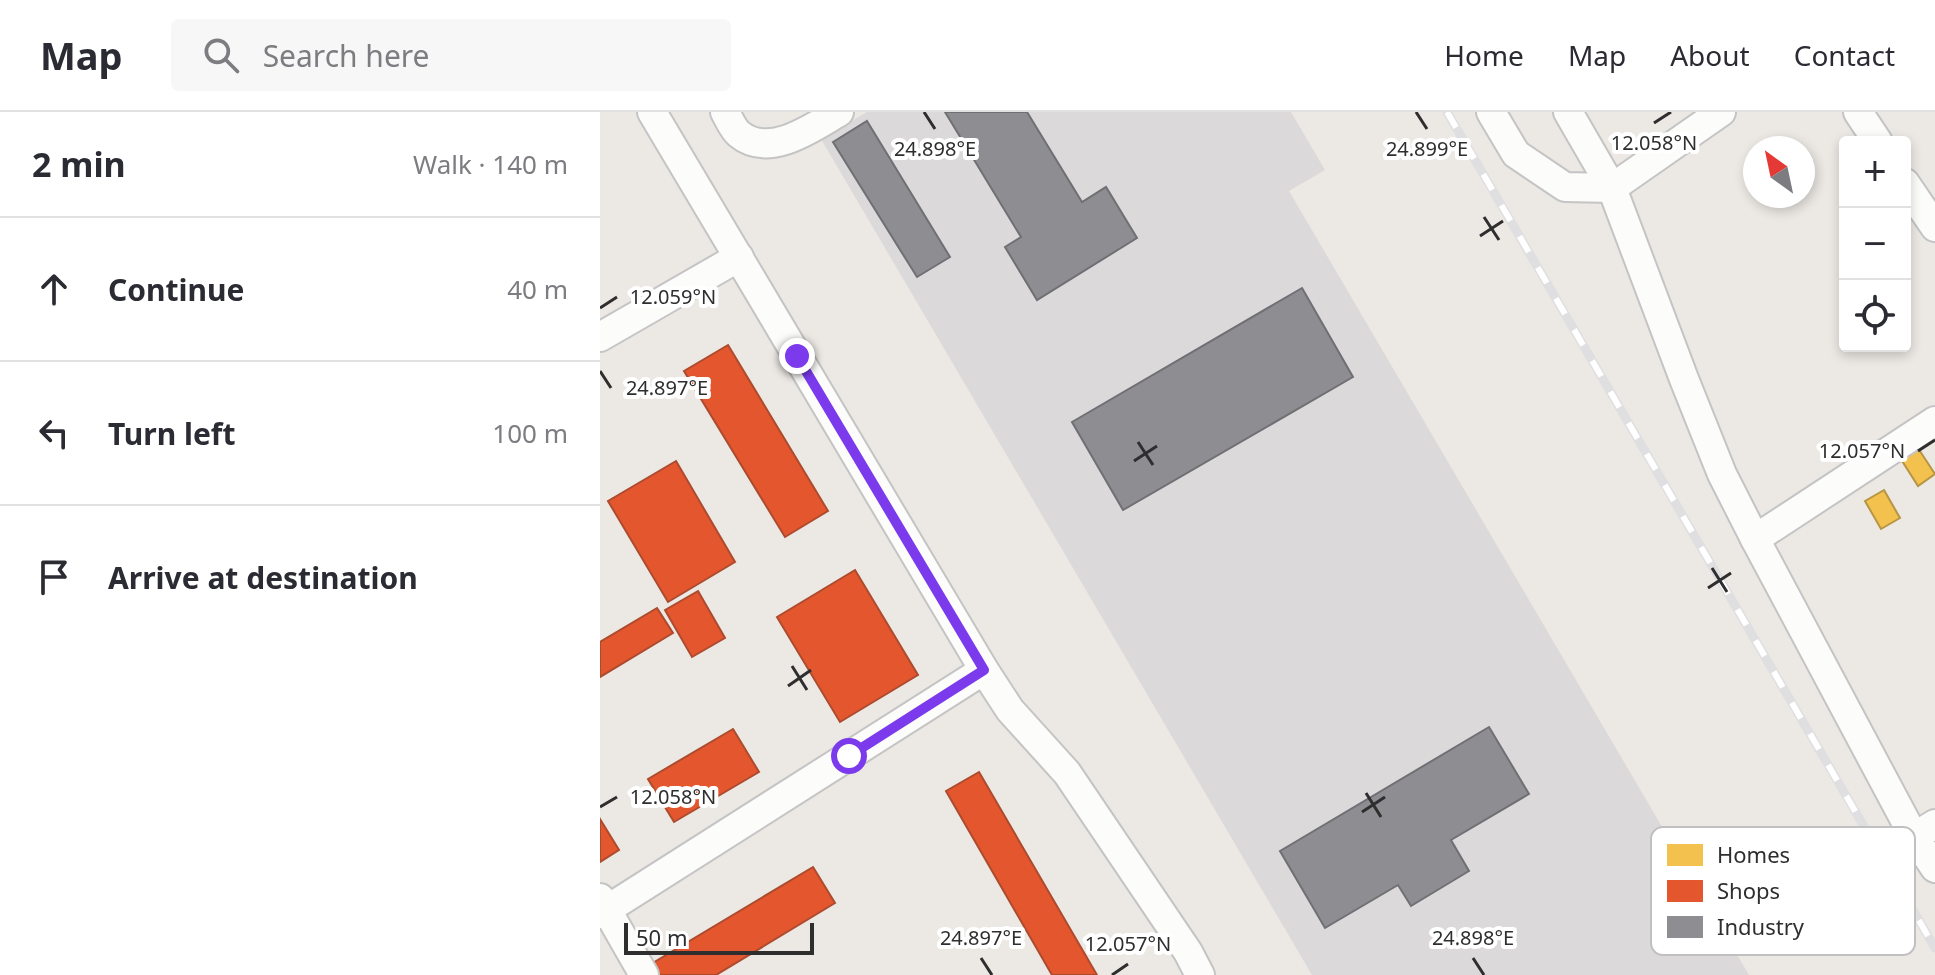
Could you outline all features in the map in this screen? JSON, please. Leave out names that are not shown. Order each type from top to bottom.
[{"type":"street","points":[[652,112],[984,670],[1010,710],[1067,773],[1188,952],[1200,975]]},
{"type":"street","points":[[725,112],[738,133],[755,142],[778,142],[798,136],[839,112]]},
{"type":"street","points":[[1491,112],[1516,154],[1565,187],[1612,188],[1721,112]]},
{"type":"street","points":[[1568,112],[1612,188],[1722,474],[1755,539],[1925,830],[1935,868]]},
{"type":"street","points":[[1858,112],[1874,136]]},
{"type":"street","points":[[600,337],[739,257]]},
{"type":"street","points":[[1755,539],[1933,428]]},
{"type":"street","points":[[644,975],[602,907],[984,670]]},
{"type":"shaded area","points":[[867,112],[1291,112],[1325,170],[1289,191],[1662,827],[1651,827],[1651,955],[1737,955],[1749,975],[1312,975],[821,139]]},
{"type":"building: Homes","points":[[1914,442],[1935,474],[1918,486],[1897,453]]},
{"type":"building: Homes","points":[[1884,490],[1900,518],[1881,529],[1865,501]]},
{"type":"building: Shops","points":[[728,345],[828,511],[785,537],[684,371]]},
{"type":"building: Shops","points":[[676,461],[735,562],[668,602],[608,501]]},
{"type":"building: Shops","points":[[855,570],[918,675],[840,722],[777,617]]},
{"type":"building: Shops","points":[[698,591],[725,638],[692,657],[665,610]]},
{"type":"building: Shops","points":[[657,608],[673,633],[600,677],[600,642]]},
{"type":"building: Shops","points":[[733,729],[759,772],[674,822],[648,779]]},
{"type":"building: Shops","points":[[979,772],[1097,975],[1052,975],[946,791]]},
{"type":"building: Shops","points":[[600,819],[619,850],[600,862]]},
{"type":"building: Shops","points":[[813,867],[835,903],[716,975],[658,975],[651,964]]},
{"type":"building: Industry","points":[[945,112],[1027,112],[1082,202],[1106,187],[1137,238],[1037,300],[1005,247],[1021,237]]},
{"type":"building: Industry","points":[[867,121],[950,257],[917,277],[833,142]]},
{"type":"building: Industry","points":[[1302,288],[1353,377],[1123,510],[1072,422]]},
{"type":"building: Industry","points":[[1489,727],[1529,794],[1451,840],[1469,871],[1411,906],[1398,885],[1325,928],[1280,851]]},
{"type":"railway","points":[[1447,112],[1864,827]]},
{"type":"railway","points":[[1915,914],[1935,948]]},
{"type":"route","points":[[797,356],[984,670],[849,756]]}]
